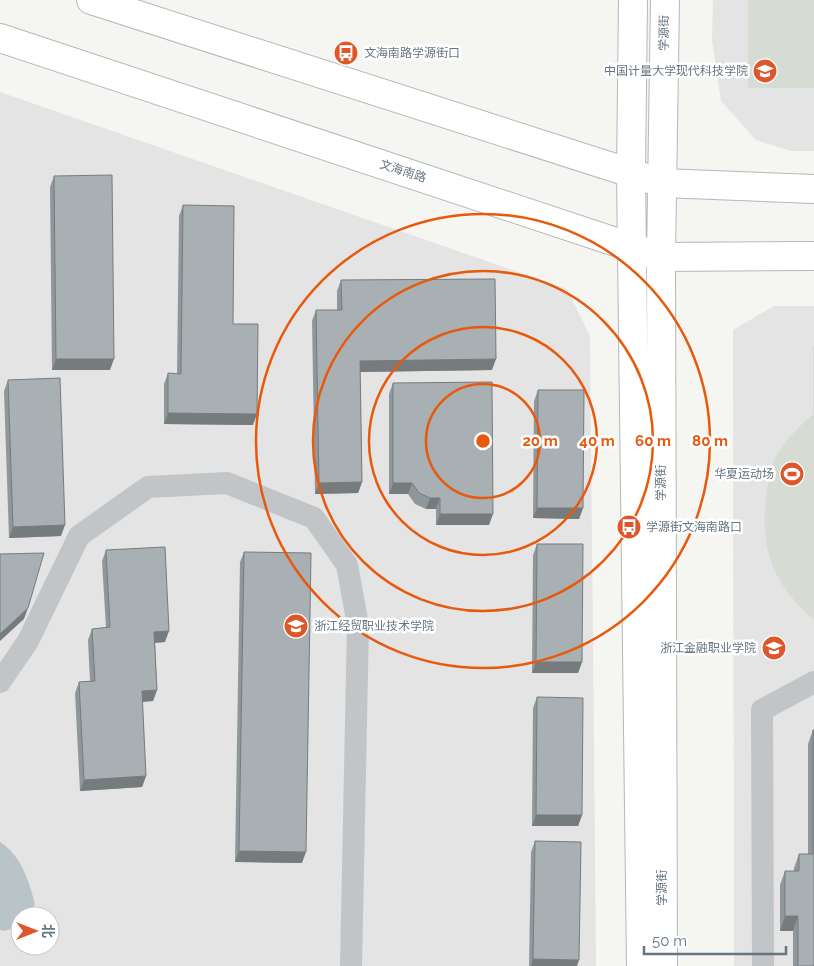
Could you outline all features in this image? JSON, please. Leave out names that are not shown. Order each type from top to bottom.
[{"type":"main road","points":[[91,0],[662,183],[814,188]]},
{"type":"main road","points":[[633,0],[631,173],[641,966]]},
{"type":"main road","name":"学源街","points":[[663,966],[661,257],[665,0]]},
{"type":"main road","name":"文海南路","points":[[0,38],[661,257],[814,256]]},
{"type":"street","points":[[0,682],[28,641],[79,536],[148,487],[227,483],[314,518],[347,565],[358,625],[351,966]]},
{"type":"street","points":[[763,966],[762,710],[814,682]]},
{"type":"shaded area","name":"中国计量大学现代科技学院","points":[[713,0],[814,0],[814,151],[791,151],[756,140],[721,101],[712,40]]},
{"type":"shaded area","points":[[748,0],[814,0],[814,88],[748,88]]},
{"type":"shaded area","name":"浙江经贸职业技术学院","points":[[0,92],[567,289],[590,336],[596,966],[0,966]]},
{"type":"shaded area","name":"浙江金融职业学院","points":[[774,306],[814,306],[814,966],[734,966],[733,330]]},
{"type":"shaded area","name":"华夏运动场","points":[[813,346],[814,620],[800,607],[780,580],[768,551],[765,535],[766,498],[772,466],[788,439],[813,414]]},
{"type":"shaded area","points":[[0,842],[19,861],[30,886],[35,904],[34,906],[10,906],[10,929],[0,930]]},
{"type":"building","points":[[112,175],[114,359],[56,359],[54,176]]},
{"type":"building","points":[[183,205],[234,206],[233,324],[258,324],[257,414],[168,413],[168,373],[181,374]]},
{"type":"building","points":[[495,279],[496,359],[360,361],[362,482],[319,483],[316,310],[342,310],[341,280]]},
{"type":"building","points":[[60,378],[65,525],[13,527],[8,380]]},
{"type":"building","points":[[492,382],[493,514],[440,514],[440,498],[430,498],[419,493],[412,483],[393,483],[393,383]]},
{"type":"building","points":[[538,390],[584,390],[583,508],[537,508]]},
{"type":"building","points":[[537,544],[583,544],[582,662],[536,662]]},
{"type":"building","points":[[165,547],[169,631],[154,632],[157,690],[142,691],[146,776],[84,780],[79,682],[95,681],[92,629],[110,627],[106,550]]},
{"type":"building","points":[[244,552],[311,553],[306,852],[239,851]]},
{"type":"building","points":[[44,553],[28,608],[0,634],[0,554]]},
{"type":"building","points":[[537,697],[583,698],[582,815],[536,815]]},
{"type":"building","points":[[813,730],[814,966],[798,966],[798,916],[785,916],[785,871],[799,871],[799,854],[813,854]]},
{"type":"building","points":[[535,841],[581,842],[579,960],[533,959]]},
{"type":"place","name":"文海南路学源街口","points":[[346,53]]},
{"type":"place","name":"中国计量大学现代科技学院","points":[[765,71]]},
{"type":"place","name":"华夏运动场","points":[[792,474]]},
{"type":"place","name":"学源街文海南路口","points":[[629,527]]},
{"type":"place","name":"浙江经贸职业技术学院","points":[[296,626]]},
{"type":"place","name":"浙江金融职业学院","points":[[774,648]]}]
